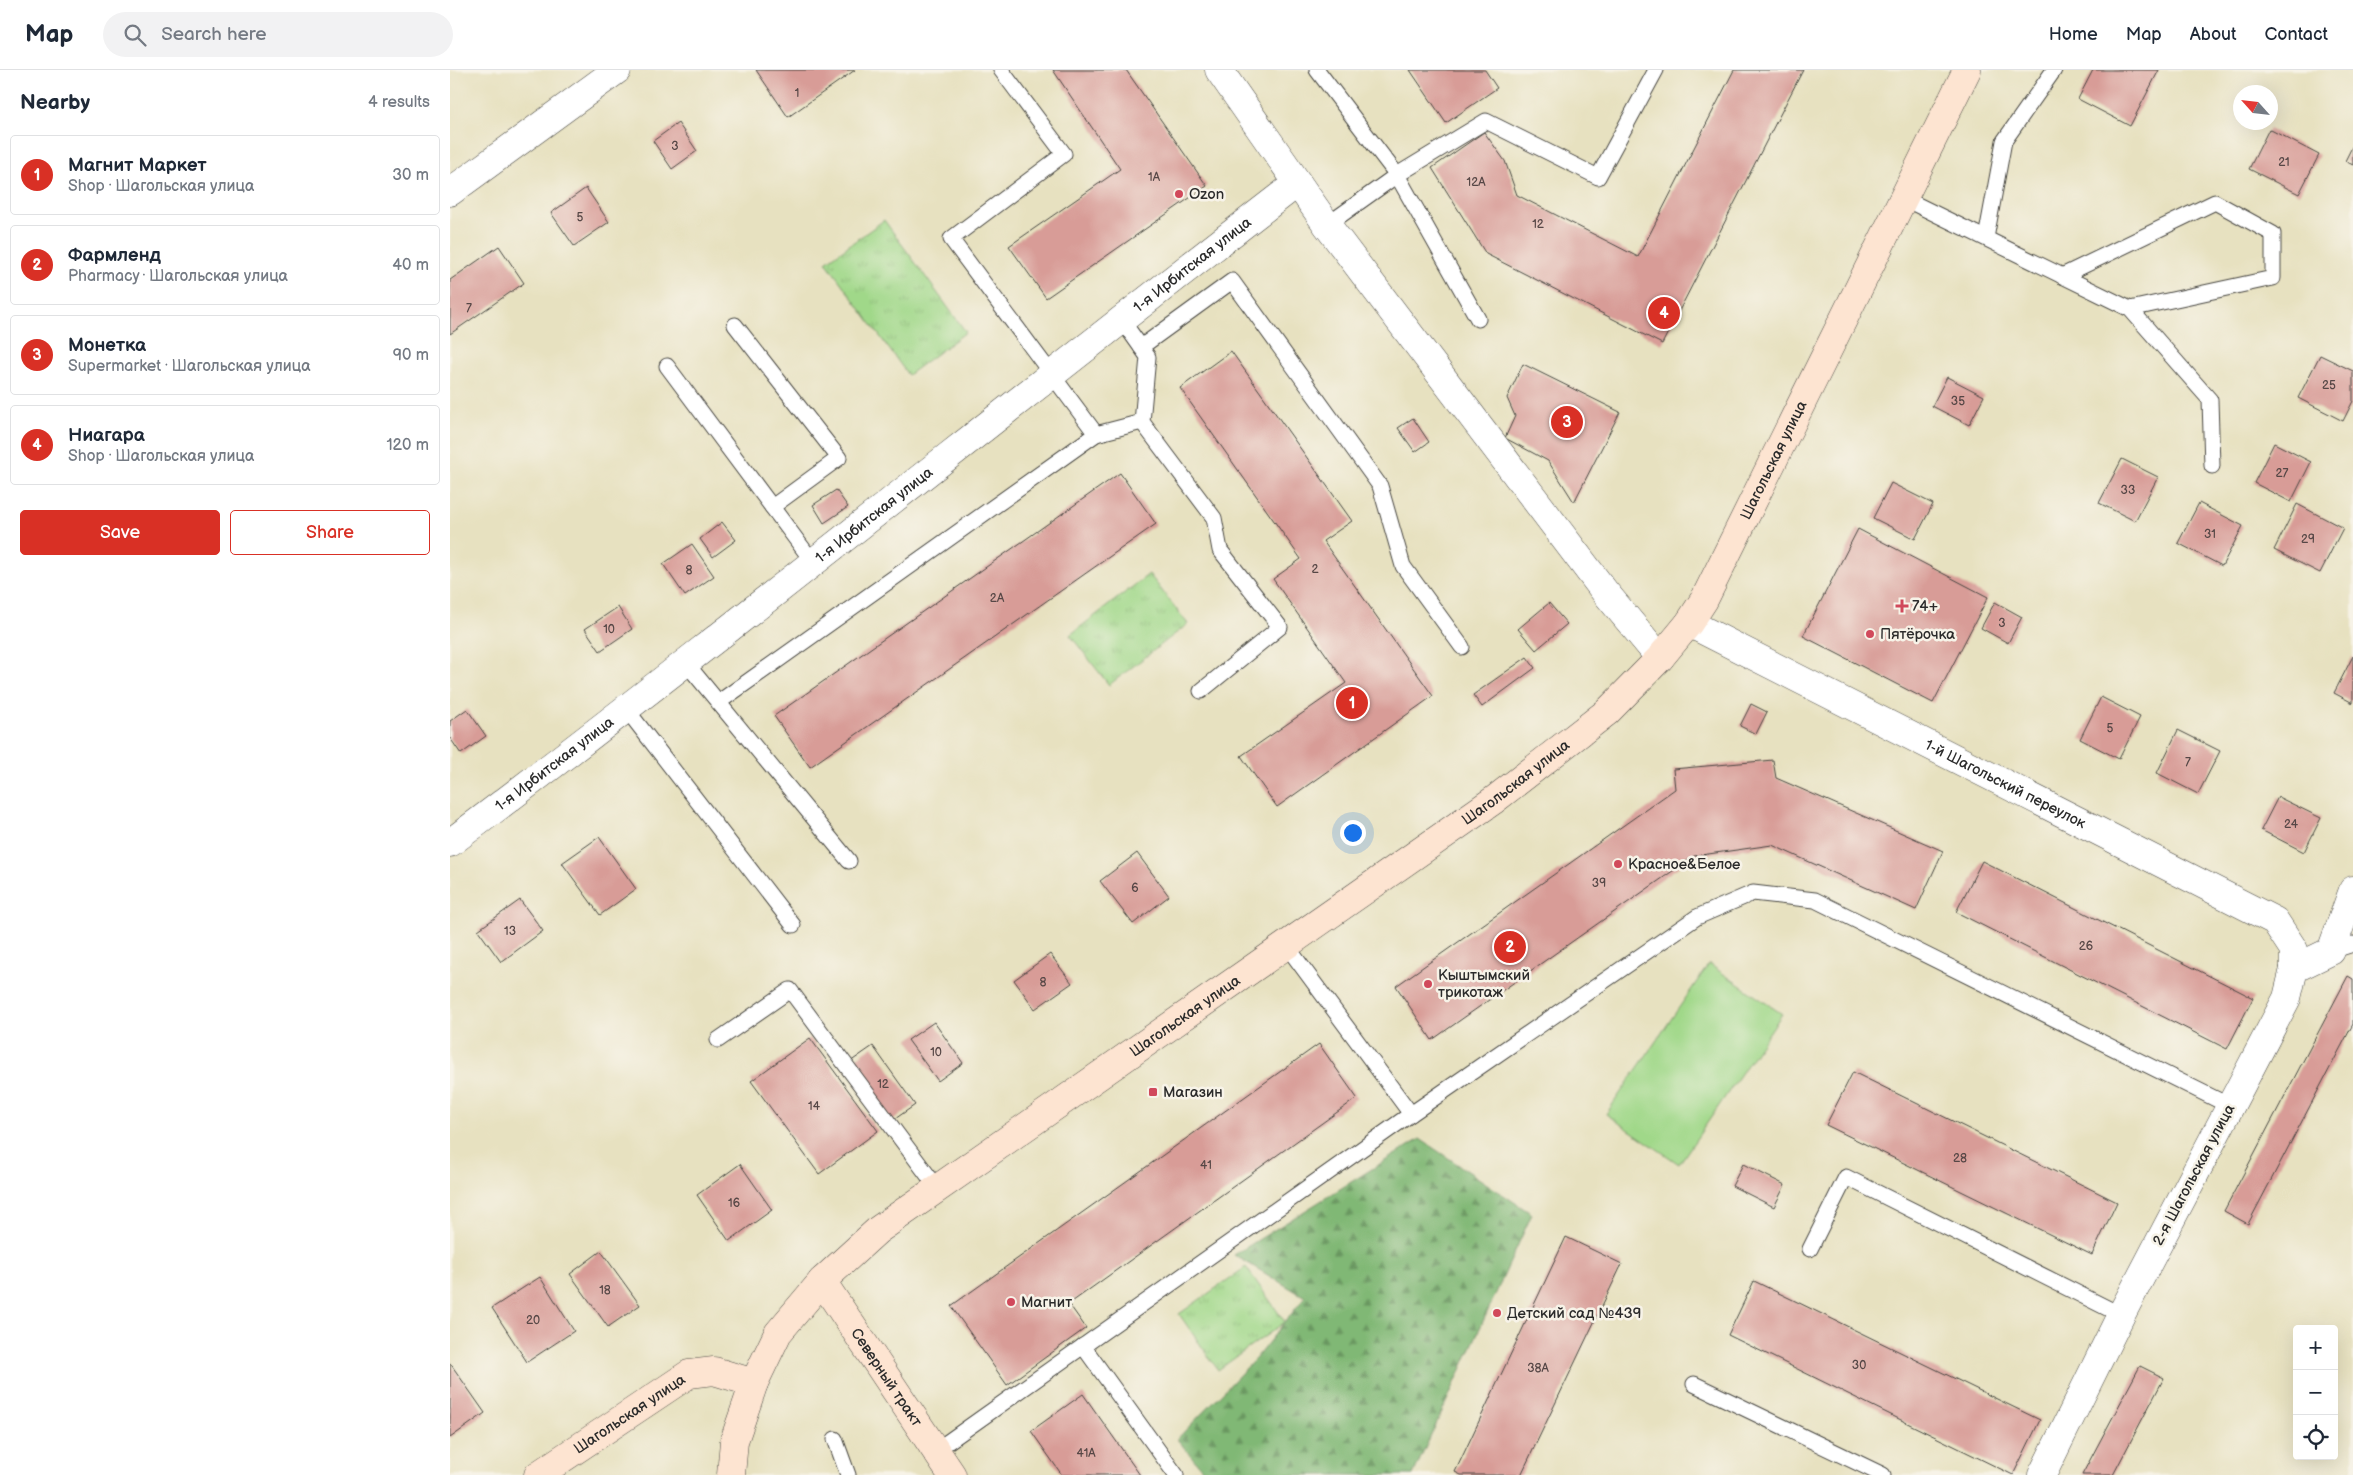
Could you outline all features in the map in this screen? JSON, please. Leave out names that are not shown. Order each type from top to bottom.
[{"type":"main road","name":"Шагольская улица","points":[[731,1475],[734,1441],[754,1383],[778,1333],[822,1281],[878,1230],[1494,800],[1606,712],[1660,658],[1689,623],[1704,600],[1967,70]]},
{"type":"main road","name":"Северный тракт","points":[[822,1281],[952,1475]]},
{"type":"main road","name":"Шагольская улица","points":[[538,1475],[689,1374],[714,1371],[754,1383]]},
{"type":"street","points":[[450,192],[616,70]]},
{"type":"street","points":[[1219,70],[1296,184],[1599,584],[1660,658]]},
{"type":"street","name":"1-я Ирбитская улица","points":[[450,843],[627,710],[1051,373],[1296,184]]},
{"type":"street","name":"1-й Шагольский переулок","points":[[1689,623],[2275,921],[2294,950],[2294,969]]},
{"type":"street","points":[[2294,969],[2342,948],[2353,890]]},
{"type":"street","name":"2-я Шагольская улица","points":[[2042,1475],[2121,1315],[2288,998],[2294,969]]},
{"type":"lane","points":[[1000,70],[1064,154],[951,239],[1096,434]]},
{"type":"lane","points":[[1317,70],[1397,175],[1478,319]]},
{"type":"lane","points":[[1327,225],[1397,175],[1486,121],[1598,177],[1656,70]]},
{"type":"lane","points":[[1986,238],[2004,141],[2054,70]]},
{"type":"lane","points":[[1904,198],[2130,309],[2210,400],[2212,466]]},
{"type":"lane","points":[[2062,276],[2215,202],[2273,234],[2273,278],[2130,309]]},
{"type":"lane","points":[[1141,347],[1232,281],[1380,486],[1403,566],[1462,647]]},
{"type":"lane","points":[[1121,319],[1148,357],[1142,422],[1214,518],[1220,550],[1280,627],[1201,691]]},
{"type":"lane","points":[[735,325],[839,458],[772,507]]},
{"type":"lane","points":[[667,366],[813,562]]},
{"type":"lane","points":[[719,702],[1096,434],[1142,422]]},
{"type":"lane","points":[[686,663],[849,861]]},
{"type":"lane","points":[[627,710],[793,925]]},
{"type":"lane","points":[[935,1451],[1410,1114],[1697,917],[1753,892],[1815,900],[2230,1106]]},
{"type":"lane","points":[[1286,945],[1410,1114]]},
{"type":"lane","points":[[718,1040],[790,990],[938,1189]]},
{"type":"lane","points":[[1810,1249],[1846,1177],[2121,1315]]},
{"type":"lane","points":[[1083,1346],[1176,1475]]},
{"type":"lane","points":[[1694,1384],[1883,1475]]},
{"type":"lane","points":[[835,1439],[848,1475]]},
{"type":"green space","points":[[884,220],[966,332],[908,375],[826,262]]},
{"type":"green space","points":[[1149,574],[1188,624],[1109,685],[1070,635]]},
{"type":"green space","points":[[1709,964],[1782,1014],[1679,1164],[1606,1114]]},
{"type":"green space","points":[[1420,1139],[1532,1214],[1413,1475],[1207,1475],[1177,1439],[1256,1358],[1305,1297],[1234,1255]]},
{"type":"green space","points":[[1246,1267],[1285,1322],[1218,1370],[1179,1314]]},
{"type":"building","points":[[756,70],[855,70],[788,117]]},
{"type":"building","points":[[1053,70],[1126,70],[1207,186],[1046,298],[1009,246],[1120,169]]},
{"type":"building","points":[[1410,70],[1485,70],[1497,88],[1446,123]]},
{"type":"building","points":[[1734,70],[1803,70],[1662,344],[1486,254],[1432,168],[1484,132],[1505,161],[1517,195],[1638,257]]},
{"type":"building","points":[[2093,70],[2159,70],[2130,126],[2078,99]]},
{"type":"building","points":[[678,123],[697,151],[672,169],[653,141]]},
{"type":"building","points":[[2268,130],[2319,155],[2299,194],[2249,169]]},
{"type":"building","points":[[2353,145],[2353,165],[2345,161]]},
{"type":"building","points":[[586,188],[609,222],[574,246],[551,213]]},
{"type":"building","points":[[499,246],[524,283],[450,334],[450,280]]},
{"type":"building","points":[[1231,351],[1352,521],[1323,541],[1433,696],[1277,807],[1241,756],[1346,683],[1273,579],[1301,559],[1180,388]]},
{"type":"building","points":[[2320,355],[2353,371],[2353,401],[2343,421],[2298,398]]},
{"type":"building","points":[[1523,364],[1620,412],[1574,502],[1548,461],[1505,438],[1515,416],[1507,398]]},
{"type":"building","points":[[1947,377],[1984,396],[1969,425],[1932,406]]},
{"type":"building","points":[[1413,418],[1429,442],[1415,452],[1398,428]]},
{"type":"building","points":[[2274,443],[2311,462],[2291,502],[2254,483]]},
{"type":"building","points":[[2122,459],[2158,477],[2135,521],[2099,503]]},
{"type":"building","points":[[1120,473],[1156,524],[810,767],[774,716]]},
{"type":"building","points":[[1891,483],[1933,504],[1915,539],[1873,518]]},
{"type":"building","points":[[836,490],[848,507],[824,523],[813,505]]},
{"type":"building","points":[[2199,503],[2243,526],[2222,566],[2178,543]]},
{"type":"building","points":[[2297,504],[2343,528],[2320,573],[2274,550]]},
{"type":"building","points":[[722,522],[736,540],[713,557],[700,539]]},
{"type":"building","points":[[1858,529],[1988,597],[1933,703],[1803,636]]},
{"type":"building","points":[[692,544],[714,576],[685,596],[663,564]]},
{"type":"building","points":[[1995,602],[2022,617],[2008,643],[1981,628]]},
{"type":"building","points":[[1549,603],[1567,624],[1536,650],[1518,629]]},
{"type":"building","points":[[618,607],[632,629],[600,651],[585,629]]},
{"type":"building","points":[[2353,656],[2353,703],[2334,693]]},
{"type":"building","points":[[1527,657],[1535,668],[1482,707],[1473,695]]},
{"type":"building","points":[[2101,697],[2140,717],[2119,759],[2080,739]]},
{"type":"building","points":[[1751,704],[1767,712],[1756,734],[1740,726]]},
{"type":"building","points":[[467,709],[486,736],[461,754],[450,738],[450,721]]},
{"type":"building","points":[[2178,730],[2220,751],[2198,794],[2157,773]]},
{"type":"building","points":[[1773,760],[1776,778],[1943,851],[1916,910],[1772,845],[1694,856],[1432,1040],[1396,986],[1675,789],[1673,769]]},
{"type":"building","points":[[2278,797],[2321,818],[2304,852],[2261,830]]},
{"type":"building","points":[[599,837],[636,889],[600,915],[562,863]]},
{"type":"building","points":[[1137,853],[1169,896],[1133,924],[1100,881]]},
{"type":"building","points":[[1982,861],[2253,998],[2227,1049],[1956,912]]},
{"type":"building","points":[[520,900],[543,931],[501,962],[478,930]]},
{"type":"building","points":[[1050,954],[1072,983],[1035,1009],[1014,980]]},
{"type":"building","points":[[2348,976],[2353,979],[2353,1024],[2248,1224],[2224,1211]]},
{"type":"building","points":[[934,1022],[963,1063],[938,1081],[908,1040]]},
{"type":"building","points":[[810,1038],[878,1131],[819,1174],[751,1081]]},
{"type":"building","points":[[1319,1044],[1357,1098],[1069,1304],[1086,1328],[1007,1385],[951,1306]]},
{"type":"building","points":[[873,1046],[915,1105],[892,1121],[850,1062]]},
{"type":"building","points":[[1853,1072],[2117,1202],[2092,1255],[1826,1125]]},
{"type":"building","points":[[740,1164],[772,1210],[729,1241],[697,1195]]},
{"type":"building","points":[[1743,1164],[1785,1185],[1774,1207],[1732,1186]]},
{"type":"building","points":[[1566,1237],[1622,1264],[1521,1475],[1461,1475],[1455,1472]]},
{"type":"building","points":[[601,1251],[640,1305],[608,1327],[570,1274]]},
{"type":"building","points":[[540,1277],[574,1331],[527,1362],[492,1308]]},
{"type":"building","points":[[1754,1281],[2040,1420],[2013,1475],[1728,1335]]},
{"type":"building","points":[[450,1363],[485,1413],[450,1438]]},
{"type":"building","points":[[2140,1366],[2164,1378],[2113,1475],[2082,1475]]},
{"type":"building","points":[[1083,1394],[1140,1475],[1062,1475],[1031,1431]]},
{"type":"place","name":"Ozon","points":[[1179,194]]},
{"type":"place","name":"Ниагара","points":[[1664,313]]},
{"type":"place","name":"Монетка","points":[[1567,422]]},
{"type":"place","name":"74+","points":[[1902,606]]},
{"type":"place","name":"Пятёрочка","points":[[1870,634]]},
{"type":"place","name":"Магнит Маркет","points":[[1352,703]]},
{"type":"place","name":"Красное&Белое","points":[[1618,864]]},
{"type":"place","name":"Фармленд","points":[[1510,947]]},
{"type":"place","name":"Кыштымский трикотаж","points":[[1428,984]]},
{"type":"place","name":"Магазин","points":[[1153,1092]]},
{"type":"place","name":"Магнит","points":[[1011,1302]]},
{"type":"place","name":"Детский сад №439","points":[[1497,1313]]}]
